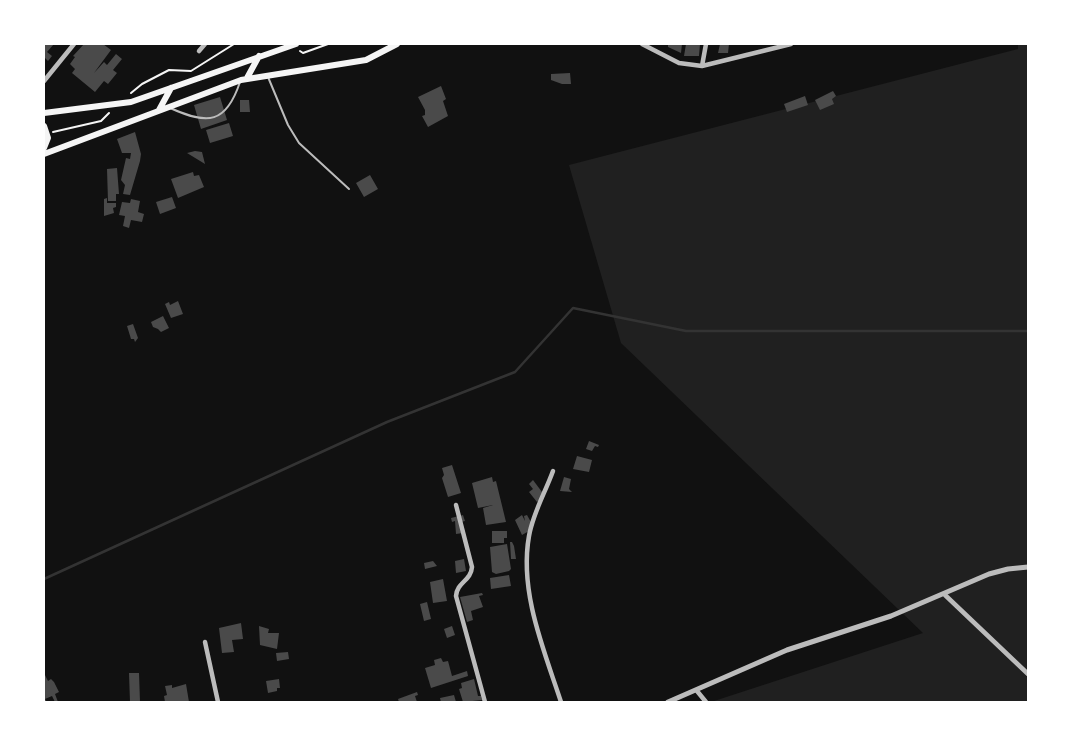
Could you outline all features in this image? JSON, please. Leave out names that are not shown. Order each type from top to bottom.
[{"type":"main road","points":[[44,113],[131,102],[296,44]]},
{"type":"main road","points":[[44,154],[244,79],[366,60],[397,44]]},
{"type":"main road","points":[[244,79],[259,56]]},
{"type":"main road","points":[[159,110],[171,88]]},
{"type":"main road","points":[[44,126],[48,138],[44,148]]},
{"type":"street","points":[[44,81],[74,44]]},
{"type":"street","points":[[199,51],[205,44]]},
{"type":"street","points":[[642,44],[680,63],[702,66],[780,45],[791,44]]},
{"type":"street","points":[[702,66],[706,44]]},
{"type":"street","points":[[553,472],[529,535],[527,584],[530,603],[561,702]]},
{"type":"street","points":[[456,505],[472,567],[470,577],[458,587],[456,596],[485,702]]},
{"type":"street","points":[[668,702],[697,691],[787,650],[891,616],[1000,570],[1028,567]]},
{"type":"street","points":[[945,594],[1028,674]]},
{"type":"street","points":[[205,642],[218,702]]},
{"type":"street","points":[[697,691],[706,702]]},
{"type":"lane","points":[[267,74],[288,125],[299,143],[349,189]]},
{"type":"lane","points":[[167,107],[187,116],[204,119],[218,116],[233,102],[244,79]]},
{"type":"shaded area","points":[[1018,44],[1028,44],[1028,702],[711,702],[923,633],[621,343],[569,165],[1018,49]]},
{"type":"building","points":[[44,44],[54,44],[47,52],[52,56],[48,61],[44,57]]},
{"type":"building","points":[[84,44],[103,44],[111,50],[94,73],[104,62],[107,65],[116,54],[122,59],[113,70],[117,73],[108,84],[104,81],[95,92],[72,73],[75,69],[70,64],[75,57],[73,56]]},
{"type":"building","points":[[668,44],[682,44],[681,53],[668,47]]},
{"type":"building","points":[[686,44],[700,44],[699,56],[684,56]]},
{"type":"building","points":[[720,44],[729,44],[728,53],[718,53]]},
{"type":"building","points":[[570,73],[571,84],[562,84],[551,80],[551,74]]},
{"type":"building","points":[[441,86],[446,99],[443,101],[448,116],[428,127],[422,116],[425,115],[425,110],[418,97]]},
{"type":"building","points":[[833,91],[836,96],[832,99],[834,104],[820,110],[815,100]]},
{"type":"building","points":[[805,96],[808,105],[787,112],[784,104]]},
{"type":"building","points":[[220,97],[227,120],[201,129],[194,105]]},
{"type":"building","points":[[240,100],[249,100],[250,112],[240,112]]},
{"type":"building","points":[[229,123],[233,136],[210,143],[206,130]]},
{"type":"building","points":[[135,132],[141,154],[130,195],[123,194],[125,185],[121,180],[126,158],[130,159],[131,153],[122,153],[117,139]]},
{"type":"building","points":[[202,152],[205,164],[187,153]]},
{"type":"building","points":[[117,168],[119,194],[116,194],[116,201],[108,201],[107,169]]},
{"type":"building","points":[[193,172],[194,176],[199,175],[204,187],[178,198],[171,179]]},
{"type":"building","points":[[370,175],[378,189],[364,197],[356,183]]},
{"type":"building","points":[[172,197],[176,208],[160,214],[156,202]]},
{"type":"building","points":[[107,198],[107,203],[116,203],[116,207],[113,208],[114,213],[104,216],[104,199]]},
{"type":"building","points":[[131,199],[140,201],[138,212],[144,214],[142,222],[131,220],[129,228],[123,226],[125,216],[119,215],[122,202],[130,203]]},
{"type":"building","points":[[178,301],[183,314],[171,318],[165,304],[169,302],[170,305]]},
{"type":"building","points":[[163,316],[169,328],[161,332],[153,327],[151,322]]},
{"type":"building","points":[[133,324],[138,338],[135,342],[134,339],[131,339],[127,326]]},
{"type":"building","points":[[589,441],[599,445],[598,447],[595,446],[592,451],[586,449]]},
{"type":"building","points":[[577,456],[592,460],[589,472],[573,469]]},
{"type":"building","points":[[452,465],[461,493],[448,497],[442,478],[444,475],[442,468]]},
{"type":"building","points":[[492,477],[493,482],[496,481],[506,522],[486,525],[483,508],[493,505],[478,508],[472,483]]},
{"type":"building","points":[[564,477],[571,479],[569,489],[572,492],[560,491]]},
{"type":"building","points":[[533,480],[545,496],[537,502],[529,492],[533,489],[529,484]]},
{"type":"building","points":[[463,515],[465,521],[461,522],[463,533],[456,534],[455,521],[452,522],[451,518]]},
{"type":"building","points":[[522,515],[525,521],[524,516],[527,515],[532,524],[529,531],[522,535],[515,520]]},
{"type":"building","points":[[492,531],[507,531],[507,538],[504,538],[504,543],[492,543]]},
{"type":"building","points":[[510,542],[514,546],[516,559],[511,559]]},
{"type":"building","points":[[507,544],[511,569],[496,574],[492,572],[490,547]]},
{"type":"building","points":[[464,559],[466,571],[456,573],[455,561]]},
{"type":"building","points":[[433,561],[437,566],[425,569],[424,563]]},
{"type":"building","points":[[509,575],[511,586],[491,589],[490,578]]},
{"type":"building","points":[[443,579],[447,601],[433,603],[430,582]]},
{"type":"building","points":[[482,593],[483,595],[479,596],[483,607],[471,611],[473,620],[467,622],[460,597]]},
{"type":"building","points":[[427,602],[431,619],[424,621],[420,604]]},
{"type":"building","points":[[241,623],[243,639],[232,640],[234,652],[222,653],[219,628]]},
{"type":"building","points":[[259,626],[269,629],[268,633],[279,633],[277,649],[260,645]]},
{"type":"building","points":[[452,626],[455,635],[447,638],[444,629]]},
{"type":"building","points":[[288,652],[289,659],[277,661],[276,653]]},
{"type":"building","points":[[441,658],[443,662],[448,661],[452,676],[467,671],[468,676],[431,688],[425,668],[435,665],[434,660]]},
{"type":"building","points":[[44,673],[48,681],[51,679],[54,682],[59,692],[55,694],[58,702],[55,702],[52,696],[45,699],[47,702],[44,702]]},
{"type":"building","points":[[129,673],[139,673],[140,702],[130,702]]},
{"type":"building","points":[[279,679],[280,688],[277,688],[277,691],[268,693],[266,681]]},
{"type":"building","points":[[474,679],[478,696],[481,696],[482,700],[463,702],[459,689],[462,688],[461,683]]},
{"type":"building","points":[[186,684],[189,702],[165,702],[164,696],[167,695],[165,686],[172,685],[172,688]]},
{"type":"building","points":[[417,692],[418,695],[415,696],[417,702],[399,702],[398,699]]},
{"type":"building","points":[[454,695],[456,702],[441,702],[440,698]]},
{"type":"waterway","points":[[44,579],[387,422],[515,372],[573,308],[686,331],[1028,331]]}]
